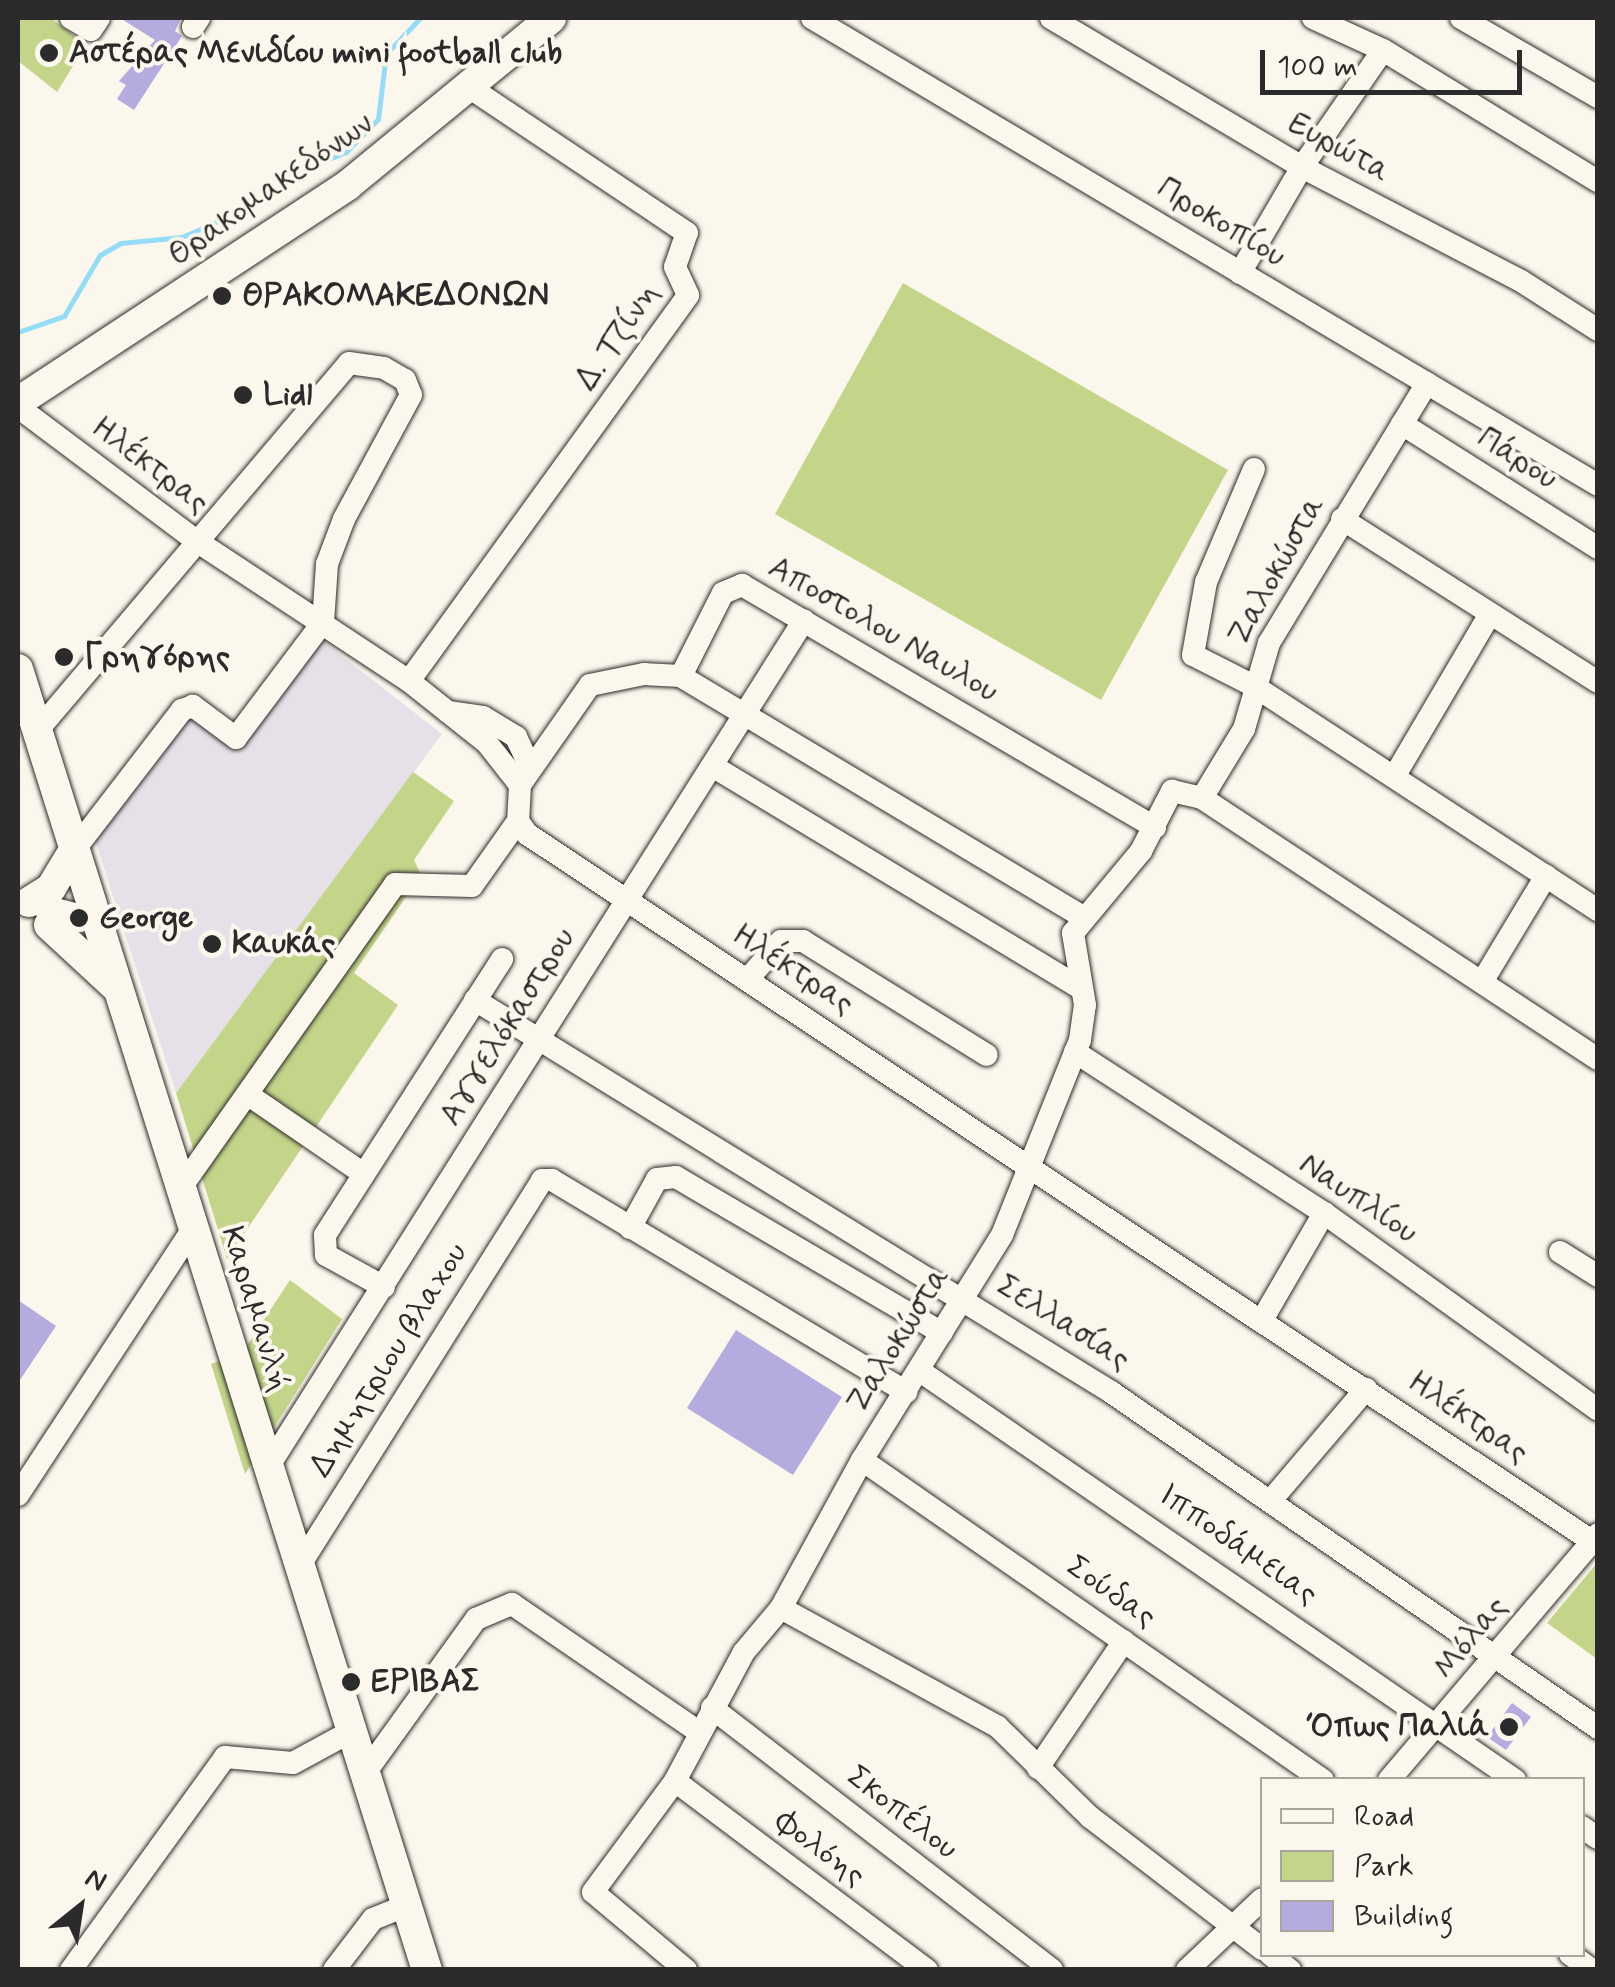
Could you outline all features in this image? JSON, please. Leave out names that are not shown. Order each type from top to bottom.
[{"type":"main road","name":"Θρακομακεδόνων","points":[[18,404],[260,248],[469,87],[551,18]]},
{"type":"main road","name":"Καραμανλή","points":[[18,669],[427,1970]]},
{"type":"main road","points":[[74,850],[51,888],[28,907],[120,990]]},
{"type":"street","points":[[71,18],[90,30],[99,18]]},
{"type":"street","name":"Προκοπίου","points":[[812,18],[1598,485]]},
{"type":"street","name":"Ευρώτα","points":[[1051,18],[1302,167],[1521,281],[1598,330]]},
{"type":"street","points":[[1314,18],[1383,50],[1598,180]]},
{"type":"street","points":[[1461,18],[1598,97]]},
{"type":"street","points":[[1240,273],[1302,167],[1383,50]]},
{"type":"street","name":"Δ. Τζίνη","points":[[409,681],[688,295],[675,267],[687,233],[469,87]]},
{"type":"street","points":[[36,730],[349,363],[373,364],[405,380],[411,395],[344,519],[327,564],[323,622],[236,738],[193,706],[182,710],[74,850]]},
{"type":"street","name":"Ζαλοκώστα","points":[[686,1970],[594,1897],[674,1781],[744,1652],[781,1608],[862,1460],[1009,1220],[1074,1052],[1086,1005],[1072,949],[1083,917],[1155,827],[1172,791],[1202,798],[1244,728],[1269,643],[1427,383]]},
{"type":"street","name":"Ηλέκτρας","points":[[18,404],[195,540],[409,681],[525,777]]},
{"type":"street","name":"Πάρου","points":[[1402,424],[1598,548]]},
{"type":"street","name":"Ζαλοκώστα","points":[[1254,469],[1206,582],[1192,654],[1254,686]]},
{"type":"street","points":[[1342,519],[1598,682]]},
{"type":"street","name":"Αποστολου Ναυλου","points":[[681,676],[731,586],[742,584],[1155,827]]},
{"type":"street","points":[[1394,777],[1490,614]]},
{"type":"street","name":"Αγγελόκαστρου","points":[[268,1468],[804,620]]},
{"type":"street","points":[[180,1190],[250,1096],[395,884],[472,886],[518,821],[525,777],[590,685],[644,674],[681,676],[1083,917]]},
{"type":"street","points":[[1254,686],[1598,910]]},
{"type":"street","points":[[714,767],[1081,988]]},
{"type":"street","points":[[1202,798],[1598,1060]]},
{"type":"street","name":"Ηλέκτρας","points":[[518,821],[625,899],[1595,1537]]},
{"type":"street","points":[[1482,982],[1546,876]]},
{"type":"street","points":[[28,907],[98,920]]},
{"type":"street","points":[[748,979],[780,942],[803,941],[987,1054]]},
{"type":"street","points":[[384,1287],[326,1254],[323,1245],[502,959]]},
{"type":"street","name":"Σελλασίας","points":[[475,1000],[538,1042],[963,1298],[1272,1499],[1500,1655],[1598,1728]]},
{"type":"street","name":"Ναυπλίου","points":[[1074,1052],[1324,1213],[1598,1410]]},
{"type":"street","points":[[250,1096],[364,1174]]},
{"type":"street","points":[[906,1392],[630,1228],[657,1179],[676,1176],[942,1333]]},
{"type":"street","name":"Δημητριου βλαχου","points":[[300,1565],[533,1188],[552,1180],[630,1228]]},
{"type":"street","points":[[1262,1320],[1324,1213]]},
{"type":"street","points":[[18,1495],[193,1229]]},
{"type":"street","points":[[1560,1252],[1598,1276]]},
{"type":"street","name":"Ιπποδάμειας","points":[[920,1371],[1511,1777]]},
{"type":"street","points":[[1272,1499],[1366,1389]]},
{"type":"street","name":"Σούδας","points":[[862,1460],[1319,1777]]},
{"type":"street","name":"Μόλας","points":[[1393,1777],[1500,1655],[1595,1537]]},
{"type":"street","points":[[366,1773],[476,1620],[512,1604],[700,1732]]},
{"type":"street","points":[[781,1608],[983,1717],[1038,1768],[1260,1948]]},
{"type":"street","points":[[1038,1768],[1124,1641]]},
{"type":"street","name":"Σκοπέλου","points":[[712,1708],[1052,1970]]},
{"type":"street","points":[[72,1970],[225,1757],[292,1763],[352,1731]]},
{"type":"street","name":"Φολόης","points":[[674,1781],[923,1969]]},
{"type":"street","points":[[1187,1970],[1260,1901]]},
{"type":"street","points":[[334,1970],[373,1919],[407,1905]]},
{"type":"shaded area","points":[[319,638],[442,734],[176,1093],[94,837],[189,708],[240,747]]},
{"type":"green space","name":"Αστέρας Μενιδίου mini football club","points":[[18,18],[51,18],[86,45],[57,92],[18,61]]},
{"type":"green space","points":[[903,283],[1228,470],[1101,700],[775,514]]},
{"type":"green space","points":[[413,772],[454,801],[414,860],[421,875],[354,973],[398,1005],[227,1259],[176,1093]]},
{"type":"green space","points":[[290,1280],[342,1319],[245,1474],[211,1364],[242,1353]]},
{"type":"green space","points":[[1597,1563],[1597,1659],[1547,1623]]},
{"type":"building","points":[[120,18],[181,18],[175,31],[182,36],[134,110],[117,99],[126,85],[119,81],[155,40]]},
{"type":"building","points":[[18,1300],[56,1326],[18,1383]]},
{"type":"building","points":[[736,1330],[842,1397],[793,1475],[687,1408]]},
{"type":"building","name":"Όπως Παλιά","points":[[1512,1703],[1531,1717],[1506,1750],[1487,1737]]},
{"type":"waterway","points":[[18,332],[64,316],[100,255],[121,243],[182,237],[264,201],[297,172],[346,152],[378,119],[386,54],[420,18]]},
{"type":"place","name":"Αστέρας Μενιδίου mini football club","points":[[49,53]]},
{"type":"place","name":"ΘΡΑΚΟΜΑΚΕΔΟΝΩΝ","points":[[222,296]]},
{"type":"place","name":"Lidl","points":[[243,395]]},
{"type":"place","name":"Γρηγόρης","points":[[64,657]]},
{"type":"place","name":"George","points":[[79,918]]},
{"type":"place","name":"Καυκάς","points":[[212,944]]},
{"type":"place","name":"ΕΡΙΒΑΣ","points":[[351,1682]]},
{"type":"place","name":"Όπως Παλιά","points":[[1509,1727]]}]
